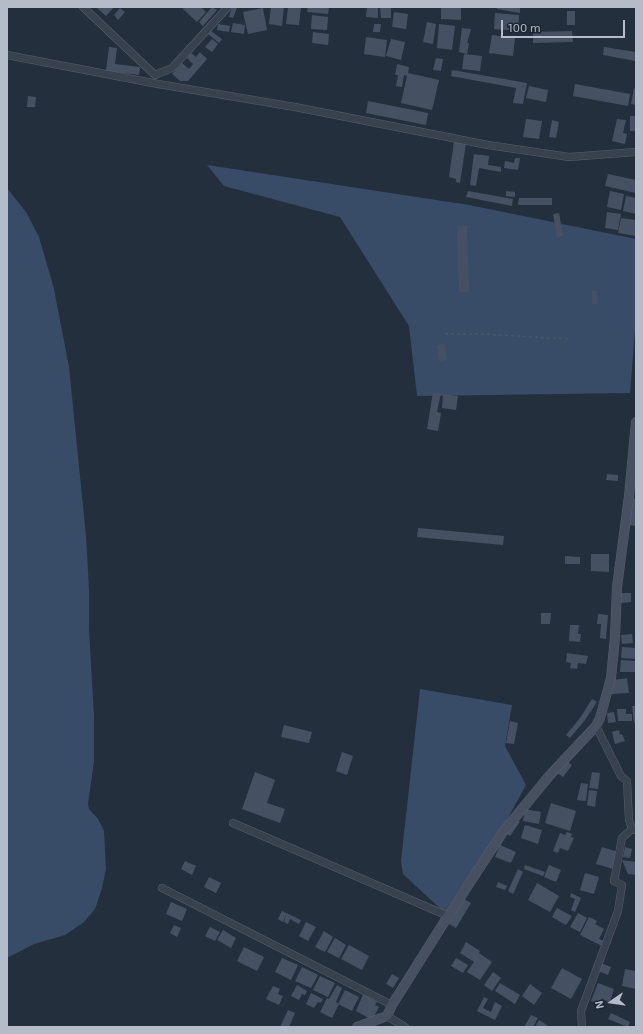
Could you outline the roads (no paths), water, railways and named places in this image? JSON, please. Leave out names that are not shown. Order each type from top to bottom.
[{"type":"street","points":[[83,7],[155,74],[172,68],[228,7]]},
{"type":"street","points":[[7,55],[158,84],[295,107],[488,145],[569,157],[636,152]]},
{"type":"street","points":[[357,1027],[387,1016],[392,1005],[448,916],[503,832],[550,775],[596,726],[611,678],[615,637],[617,587],[629,496],[636,422]]},
{"type":"street","points":[[582,1027],[581,1011],[618,911],[622,885],[614,880],[622,838],[634,830],[629,820],[627,781],[621,776],[596,726]]},
{"type":"street","points":[[232,823],[448,916]]},
{"type":"street","points":[[162,888],[392,1005]]},
{"type":"street","points":[[387,1016],[405,1027]]},
{"type":"water","points":[[207,165],[469,205],[636,239],[636,317],[630,393],[417,396],[409,326],[340,217],[224,186]]},
{"type":"water","points":[[7,188],[26,212],[39,237],[54,289],[69,367],[86,536],[89,589],[89,630],[94,716],[94,761],[88,804],[89,809],[98,819],[104,831],[106,869],[95,909],[84,922],[65,935],[34,944],[7,958]]},
{"type":"water","points":[[420,689],[512,705],[505,746],[526,785],[504,825],[444,912],[403,874],[401,861]]}]
